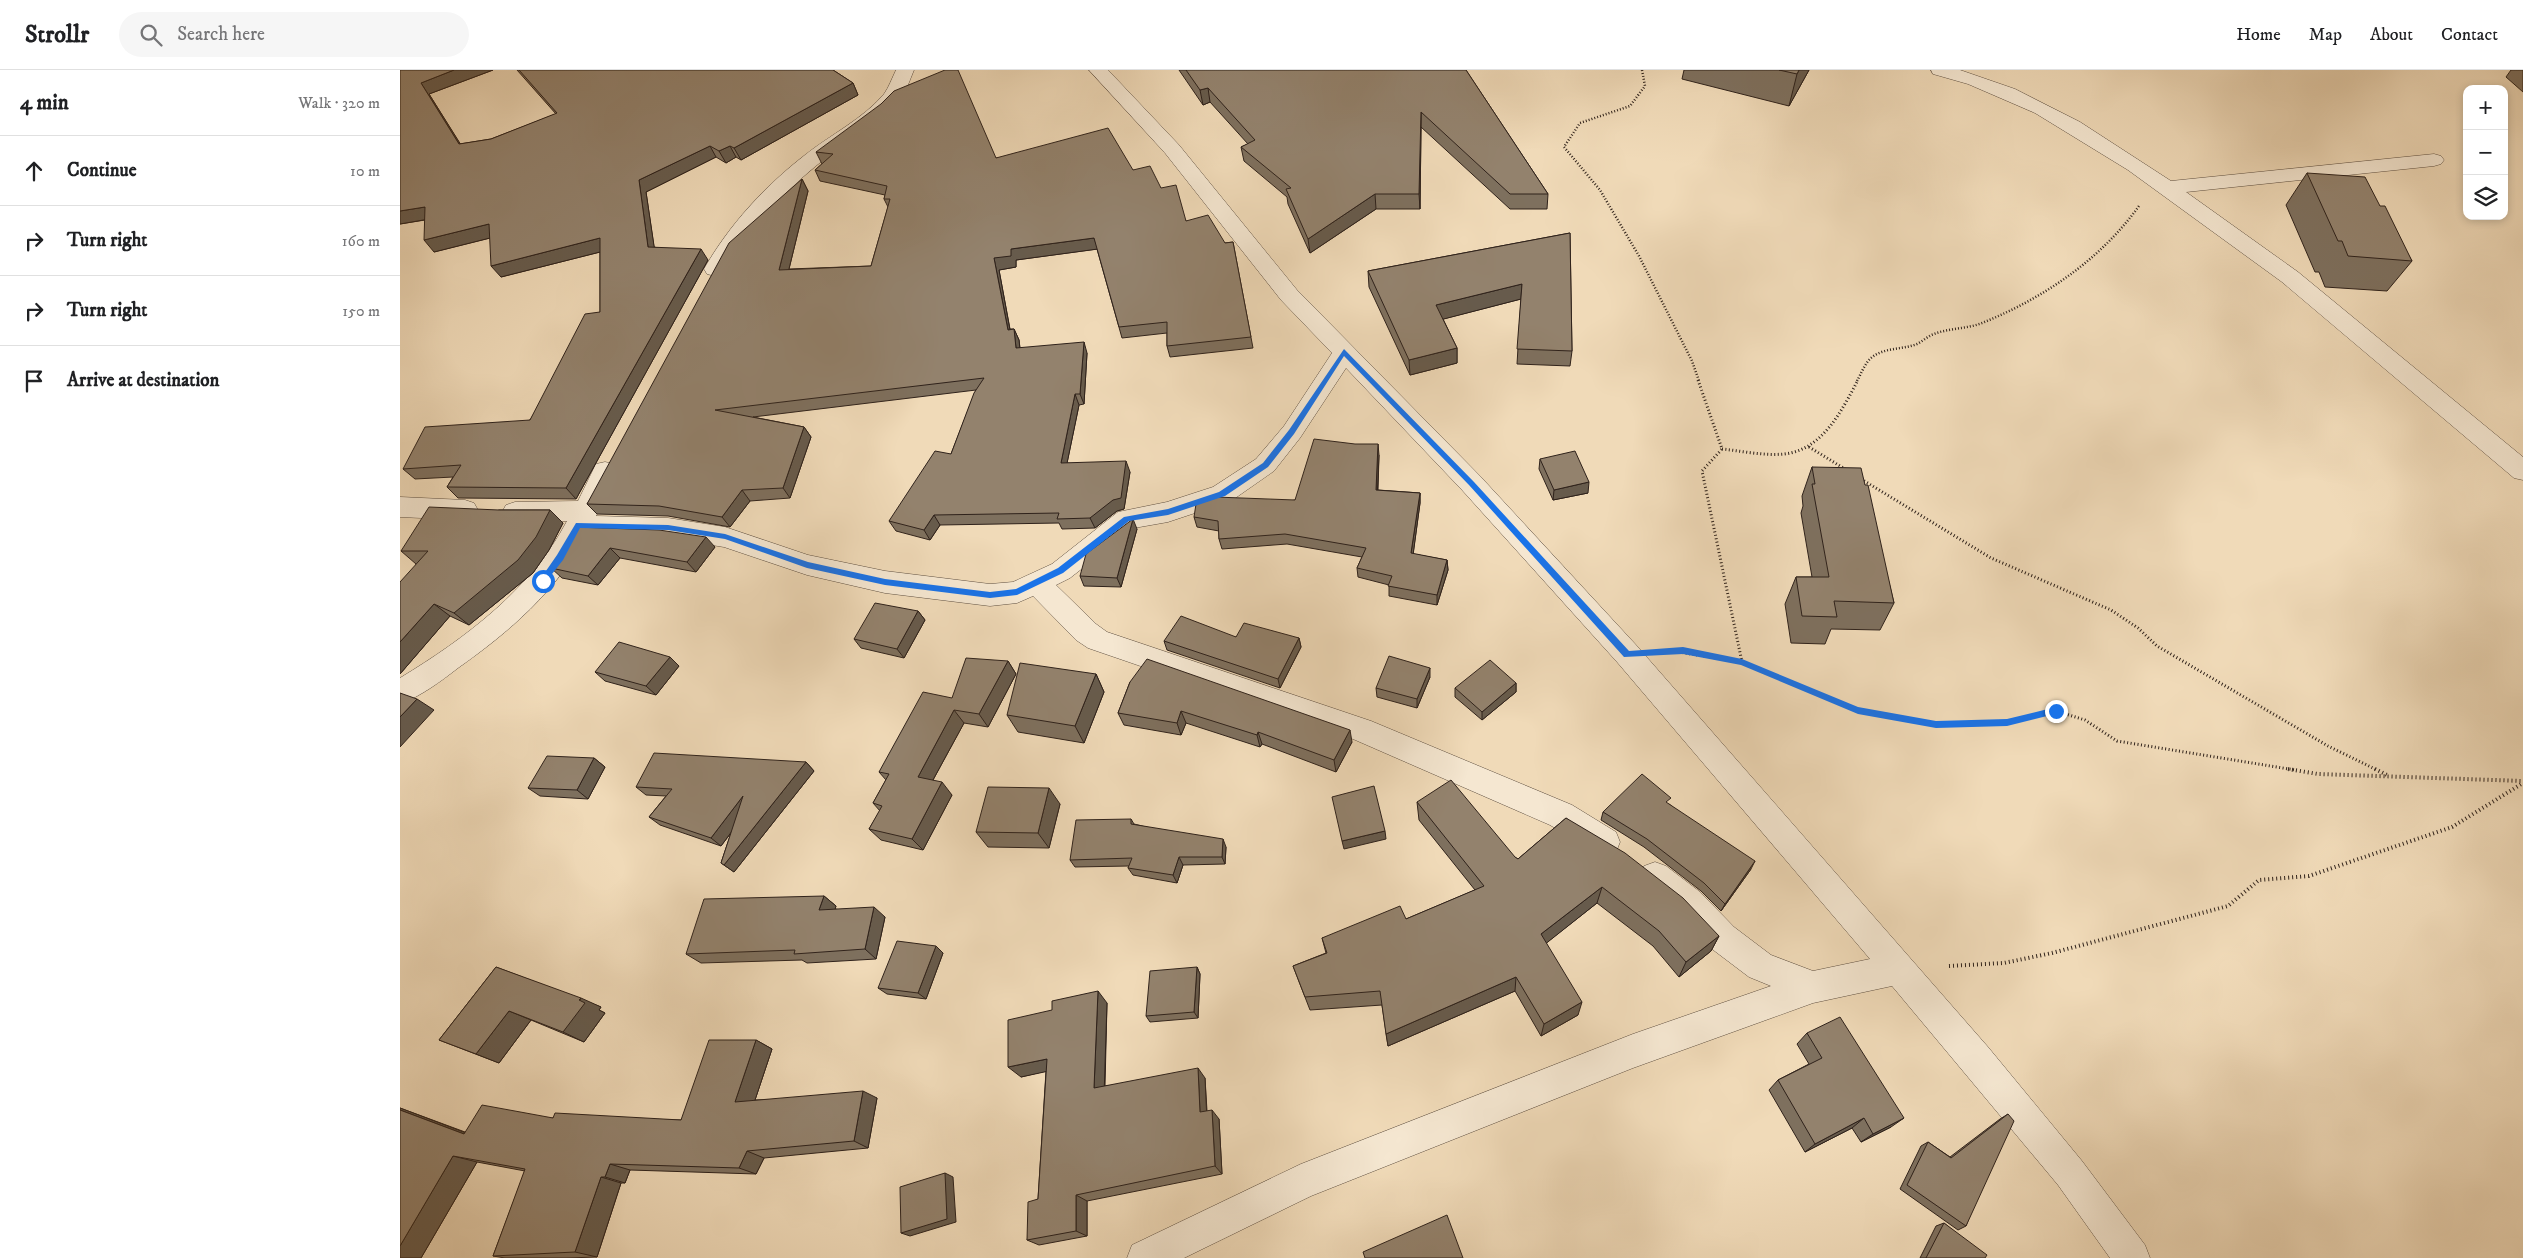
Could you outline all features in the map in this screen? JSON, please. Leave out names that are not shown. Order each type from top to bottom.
[{"type":"street","points":[[706,286],[726,249],[772,195],[811,160],[878,110],[893,95],[905,70]]},
{"type":"street","points":[[1098,70],[1172,149],[1289,295],[1471,484],[1627,654],[1900,969],[2070,1173],[2132,1258]]},
{"type":"street","points":[[1940,70],[1984,83],[2067,123],[2167,188],[2289,277],[2523,471]]},
{"type":"street","points":[[2167,188],[2434,160]]},
{"type":"street","points":[[400,507],[581,518],[668,528],[725,536],[807,565],[885,582],[990,595],[1017,592],[1082,556],[1127,519],[1168,512],[1222,494],[1265,465],[1292,432],[1344,352]]},
{"type":"street","points":[[400,692],[443,666],[543,581],[560,558],[617,450]]},
{"type":"street","points":[[1036,583],[1086,632],[1098,640],[1361,730],[1561,815],[1628,856],[1689,902],[1723,938],[1760,966],[1813,987]]},
{"type":"street","points":[[1145,1258],[1301,1182],[1634,1051],[1813,987],[1900,969]]},
{"type":"path","points":[[1642,70],[1645,86],[1630,106],[1580,123],[1564,147],[1587,177],[1600,190],[1657,290],[1692,361],[1722,448]]},
{"type":"path","points":[[1722,448],[1757,453],[1785,454],[1809,447],[1838,418],[1869,359],[1882,351],[1917,344],[1934,334],[1980,324],[2028,302],[2050,289],[2102,250],[2124,227],[2142,202],[2167,188]]},
{"type":"path","points":[[1809,447],[1850,472]]},
{"type":"path","points":[[1722,448],[1702,471],[1742,662]]},
{"type":"path","points":[[1858,478],[1991,558],[2112,610],[2138,628],[2156,646],[2328,746],[2390,776]]},
{"type":"path","points":[[1627,654],[1683,650],[1742,662],[1858,710],[1936,724],[2007,722],[2056,711],[2085,720],[2117,741],[2318,774],[2523,782]]},
{"type":"path","points":[[1900,969],[2004,963],[2052,953],[2228,906],[2259,880],[2309,876],[2452,828],[2507,790],[2523,782]]},
{"type":"building","points":[[400,70],[454,70],[421,83],[459,144],[491,139],[557,113],[519,70],[833,70],[853,83],[734,148],[730,146],[719,151],[710,146],[639,180],[648,247],[701,249],[566,488],[447,487],[461,465],[403,469],[425,427],[530,420],[585,314],[600,312],[600,238],[491,266],[489,224],[424,240],[425,207],[400,211]]},
{"type":"building","points":[[945,70],[958,70],[996,158],[1108,128],[1133,170],[1150,166],[1161,188],[1176,185],[1186,221],[1208,215],[1225,243],[1233,242],[1251,337],[1167,346],[1167,322],[1119,327],[1094,238],[1011,249],[1011,256],[994,258],[1008,330],[1014,329],[1016,348],[1084,342],[1080,394],[1075,394],[1061,463],[1126,461],[1121,498],[1113,500],[1090,518],[1057,519],[1059,513],[934,515],[924,530],[889,521],[935,451],[951,454],[974,393],[984,378],[715,410],[804,427],[783,488],[742,490],[722,517],[659,506],[587,504],[729,243],[802,179],[779,270],[871,266],[890,199],[884,199],[887,186],[815,170],[833,154],[816,152],[881,104],[894,91]]},
{"type":"building","points":[[1186,70],[1466,70],[1548,194],[1510,194],[1421,112],[1419,194],[1375,194],[1308,239],[1286,189],[1291,188],[1241,147],[1255,140],[1208,88],[1200,90]]},
{"type":"building","points":[[1779,70],[1799,70],[1797,74]]},
{"type":"building","points":[[2307,173],[2365,177],[2380,206],[2385,206],[2412,261],[2348,256],[2342,241],[2338,241]]},
{"type":"building","points":[[1570,233],[1572,351],[1517,349],[1522,284],[1436,305],[1457,348],[1409,360],[1368,271]]},
{"type":"building","points":[[1314,439],[1355,444],[1378,444],[1376,490],[1420,493],[1411,553],[1447,560],[1437,595],[1388,586],[1392,576],[1357,568],[1366,548],[1285,534],[1219,539],[1218,521],[1194,517],[1196,504],[1215,497],[1295,500]]},
{"type":"building","points":[[1575,451],[1589,482],[1554,490],[1540,459]]},
{"type":"building","points":[[1812,467],[1861,468],[1865,485],[1868,485],[1894,603],[1834,601],[1837,617],[1802,616],[1796,577],[1829,577],[1812,484],[1815,484]]},
{"type":"building","points":[[429,507],[550,510],[536,537],[518,560],[454,613],[434,604],[400,642],[400,582],[428,551],[401,551]]},
{"type":"building","points":[[1133,519],[1117,578],[1080,576],[1086,554]]},
{"type":"building","points":[[575,527],[659,530],[706,537],[687,562],[610,548],[588,576],[551,568]]},
{"type":"building","points":[[875,603],[918,611],[897,649],[854,639]]},
{"type":"building","points":[[1181,616],[1236,637],[1244,623],[1299,638],[1278,679],[1164,641]]},
{"type":"building","points":[[619,642],[670,657],[646,686],[595,672]]},
{"type":"building","points":[[1389,656],[1430,668],[1417,699],[1376,688]]},
{"type":"building","points":[[966,658],[1008,661],[979,714],[954,710],[918,777],[942,782],[912,839],[869,829],[882,806],[873,803],[889,774],[879,772],[923,692],[952,698]]},
{"type":"building","points":[[1147,659],[1350,730],[1334,760],[1258,732],[1257,735],[1181,711],[1177,723],[1118,713],[1130,682]]},
{"type":"building","points":[[1490,660],[1516,683],[1482,712],[1455,688]]},
{"type":"building","points":[[1020,663],[1096,674],[1075,726],[1007,715]]},
{"type":"building","points":[[400,693],[417,699],[400,717]]},
{"type":"building","points":[[654,753],[806,762],[724,865],[721,863],[743,796],[711,838],[649,817],[672,789],[636,787]]},
{"type":"building","points":[[547,756],[594,758],[577,790],[528,788]]},
{"type":"building","points":[[1642,774],[1671,798],[1666,802],[1755,861],[1725,904],[1704,883],[1647,839],[1603,812]]},
{"type":"building","points":[[1451,780],[1518,859],[1566,818],[1625,853],[1683,898],[1719,936],[1686,962],[1659,931],[1602,887],[1541,934],[1582,1002],[1544,1024],[1516,977],[1386,1034],[1380,991],[1305,997],[1293,966],[1327,953],[1322,938],[1400,906],[1406,919],[1484,886],[1417,802]]},
{"type":"building","points":[[1374,786],[1385,831],[1342,841],[1332,797]]},
{"type":"building","points":[[988,787],[1049,788],[1038,833],[976,832]]},
{"type":"building","points":[[1131,819],[1131,824],[1223,839],[1222,857],[1179,857],[1173,875],[1128,868],[1132,858],[1070,860],[1076,820]]},
{"type":"building","points":[[824,896],[819,910],[874,907],[865,949],[794,954],[795,950],[686,954],[704,899]]},
{"type":"building","points":[[897,941],[936,946],[918,993],[878,988]]},
{"type":"building","points":[[496,967],[581,998],[579,1000],[585,1003],[563,1032],[509,1011],[476,1054],[439,1040]]},
{"type":"building","points":[[1197,967],[1194,1012],[1146,1016],[1150,971]]},
{"type":"building","points":[[1098,991],[1094,1088],[1198,1068],[1200,1112],[1212,1110],[1215,1166],[1076,1195],[1076,1231],[1027,1240],[1028,1202],[1038,1199],[1047,1059],[1008,1067],[1008,1020],[1052,1010],[1052,1001]]},
{"type":"building","points":[[1840,1017],[1904,1118],[1873,1134],[1864,1118],[1815,1144],[1778,1080],[1822,1058],[1807,1033]]},
{"type":"building","points":[[709,1040],[756,1040],[735,1102],[863,1091],[854,1141],[747,1151],[739,1168],[610,1164],[605,1177],[601,1177],[575,1252],[493,1256],[525,1169],[453,1156],[400,1246],[400,1110],[464,1134],[482,1105],[553,1118],[555,1113],[681,1120]]},
{"type":"building","points":[[2008,1114],[2014,1121],[1966,1226],[1907,1185],[1928,1142],[1951,1158]]},
{"type":"building","points":[[945,1173],[947,1219],[901,1233],[900,1187]]},
{"type":"building","points":[[1447,1215],[1463,1258],[1365,1258],[1363,1252]]},
{"type":"building","points":[[1944,1223],[1987,1255],[1985,1258],[1926,1258]]},
{"type":"route","points":[[543,581],[560,558],[578,526],[633,526],[668,528],[725,536],[807,565],[885,582],[990,595],[1017,592],[1061,570],[1082,556],[1127,519],[1168,512],[1222,494],[1265,465],[1292,432],[1344,352],[1471,484],[1627,654],[1683,650],[1742,662],[1858,710],[1936,724],[2007,722],[2056,711]]}]
